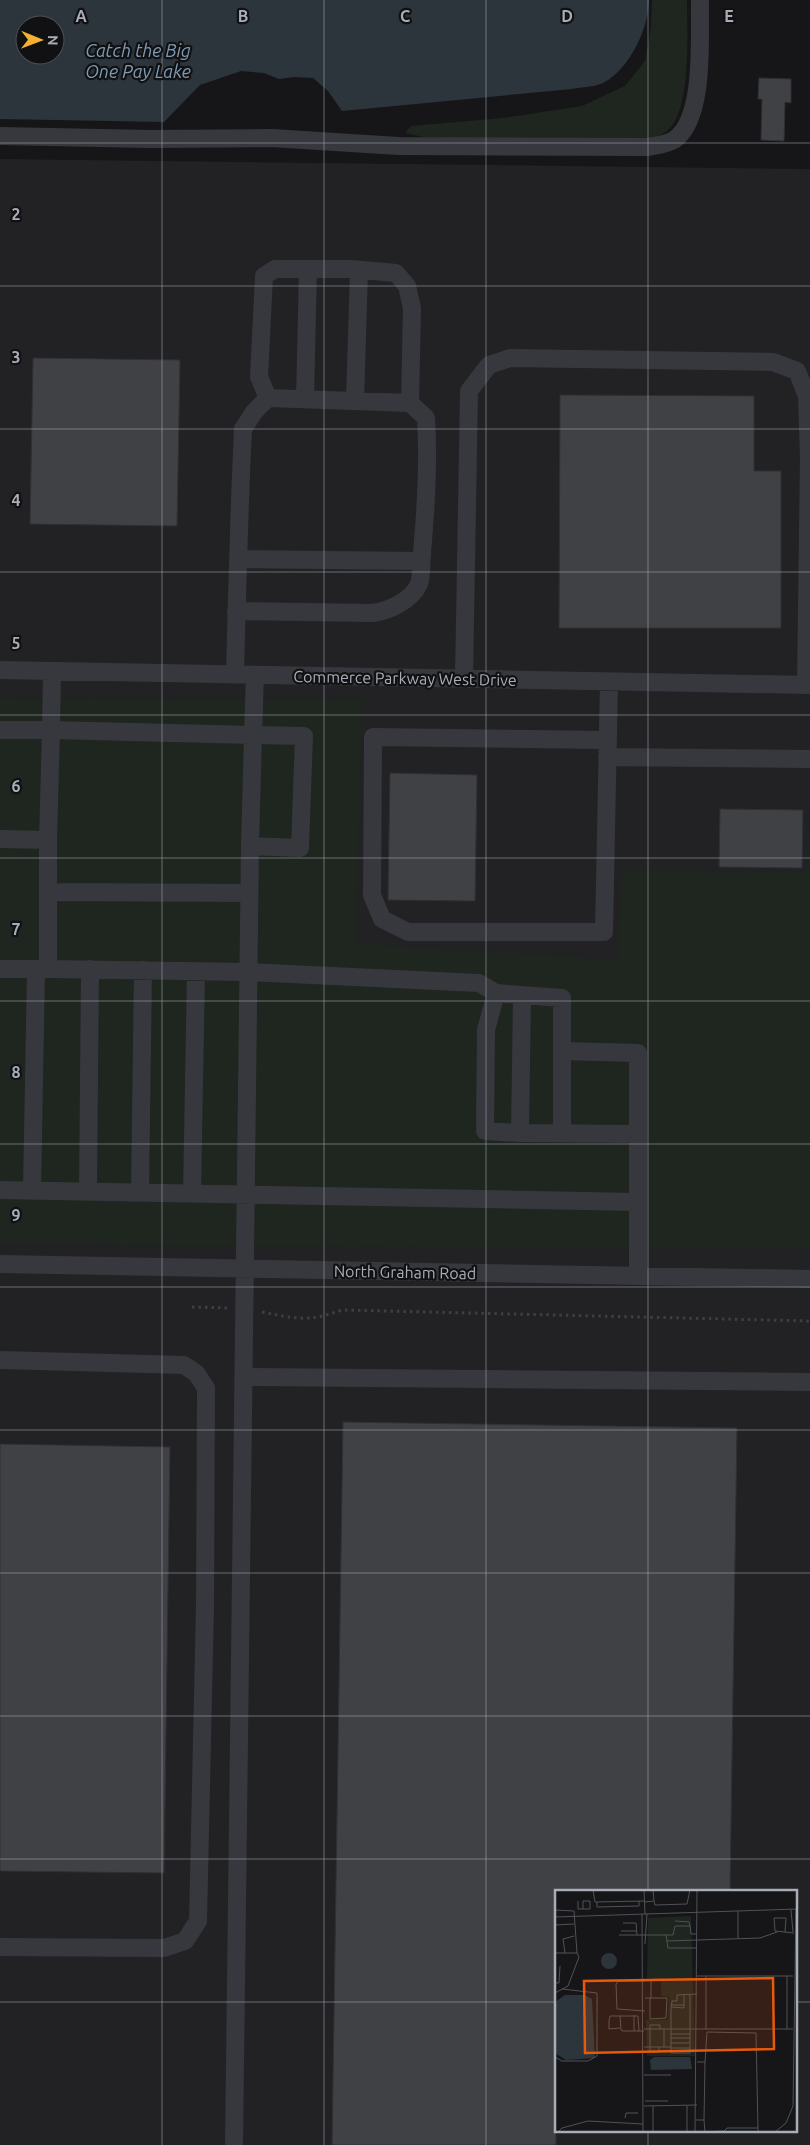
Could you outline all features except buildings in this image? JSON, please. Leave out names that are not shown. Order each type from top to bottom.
[{"type":"street","points":[[0,136],[272,138],[408,146],[648,147],[676,139],[693,110],[698,89],[700,0]]},
{"type":"street","points":[[268,398],[259,377],[264,276],[275,269],[359,270],[396,273],[407,286],[412,308],[410,403]]},
{"type":"street","points":[[304,399],[308,269]]},
{"type":"street","points":[[355,401],[359,270]]},
{"type":"street","points":[[464,679],[469,391],[489,365],[510,358],[773,362],[797,371],[807,396],[809,458],[808,685]]},
{"type":"street","points":[[235,675],[236,611],[243,429],[254,412],[268,398],[410,403],[426,418],[428,450],[427,494],[419,583],[404,602],[386,611],[372,613],[236,611]]},
{"type":"street","points":[[238,559],[421,561]]},
{"type":"street","name":"Commerce Parkway West Drive","points":[[0,670],[808,685]]},
{"type":"street","points":[[32,1191],[42,969],[48,892],[52,671]]},
{"type":"street","points":[[234,2145],[249,893],[255,675]]},
{"type":"street","points":[[609,682],[607,748],[604,932],[408,932],[382,919],[372,895],[373,737],[607,748],[810,759]]},
{"type":"street","points":[[0,730],[304,736],[300,848],[250,846]]},
{"type":"street","points":[[0,839],[48,840]]},
{"type":"street","points":[[48,892],[249,893]]},
{"type":"street","points":[[0,968],[248,972],[479,983],[496,993],[562,998],[562,1133]]},
{"type":"street","points":[[88,1192],[90,969]]},
{"type":"street","points":[[140,1193],[143,970]]},
{"type":"street","points":[[192,1194],[196,971]]},
{"type":"street","points":[[496,993],[486,1030],[485,1131],[637,1134]]},
{"type":"street","points":[[520,1133],[522,996]]},
{"type":"street","points":[[562,1051],[638,1053],[638,1276]]},
{"type":"street","points":[[0,1190],[637,1202]]},
{"type":"street","name":"North Graham Road","points":[[0,1264],[810,1279]]},
{"type":"street","points":[[0,1360],[184,1365],[196,1373],[206,1388],[205,1606],[198,1920],[185,1941],[164,1948],[0,1947]]},
{"type":"street","points":[[243,1377],[810,1382]]},
{"type":"path","points":[[192,1307],[244,1308],[299,1319],[322,1318],[342,1310],[810,1321]]},
{"type":"shaded area","points":[[652,0],[687,0],[686,70],[681,107],[675,121],[661,135],[642,142],[424,137],[405,133],[411,126],[503,118],[582,106],[625,86],[645,61],[651,27]]},
{"type":"shaded area","points":[[0,159],[810,169],[810,2145],[0,2145]]},
{"type":"shaded area","points":[[0,699],[363,700],[355,944],[617,959],[622,870],[808,872],[810,811],[810,1249],[0,1244]]},
{"type":"water","name":"Catch the Big One Pay Lake","points":[[0,0],[649,0],[641,35],[629,58],[612,77],[603,83],[592,86],[342,111],[328,91],[313,78],[294,77],[279,79],[264,73],[241,71],[200,85],[164,122],[0,119]]}]
